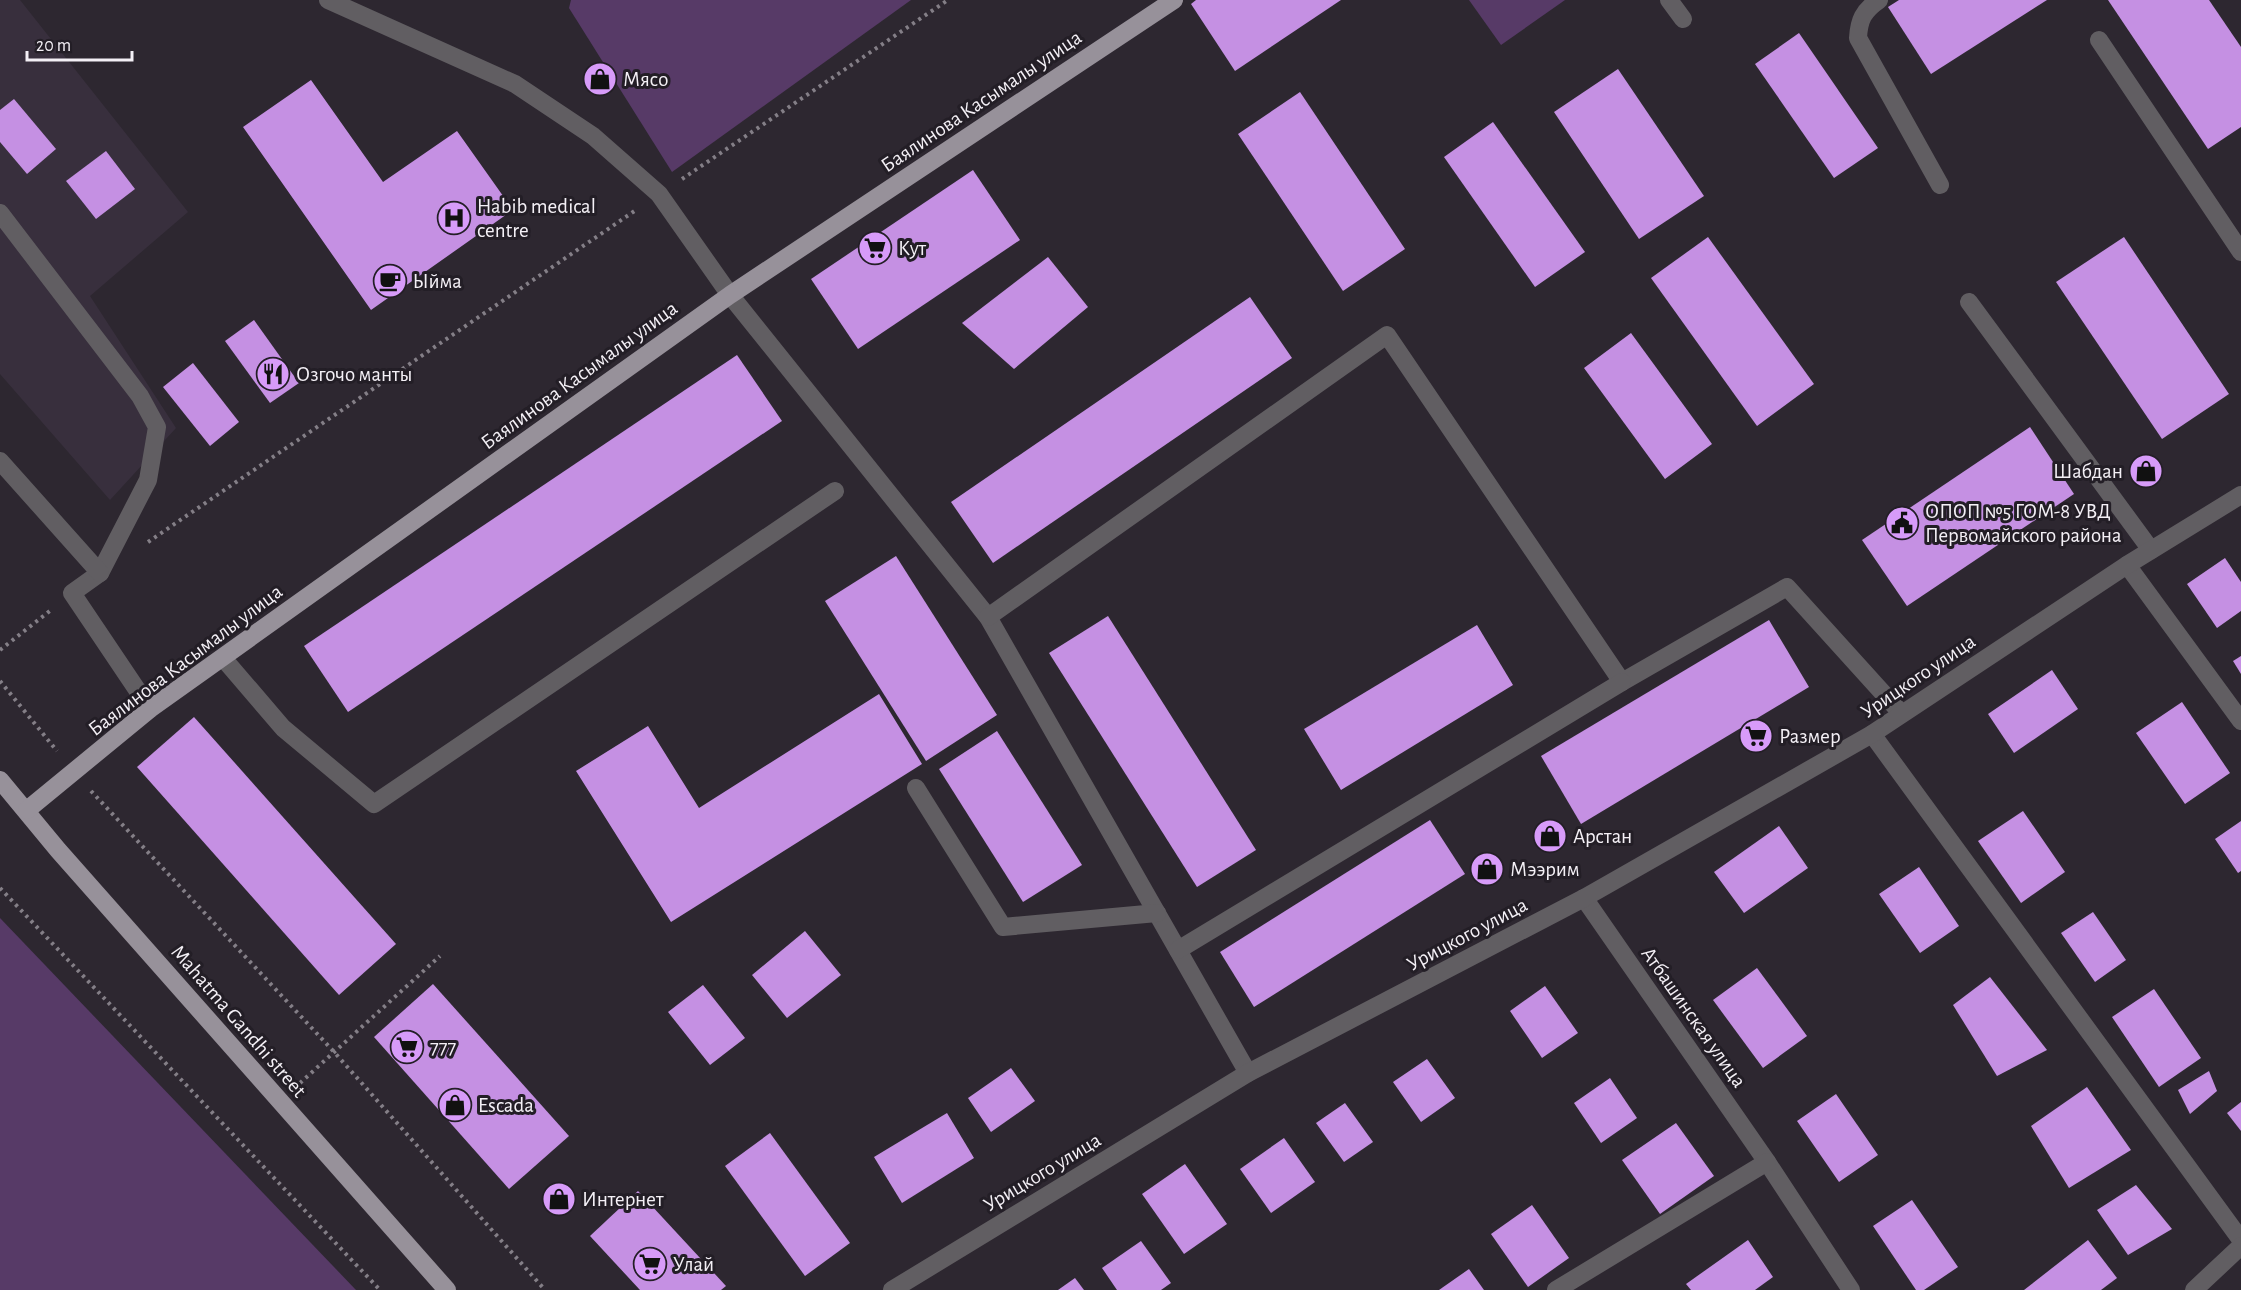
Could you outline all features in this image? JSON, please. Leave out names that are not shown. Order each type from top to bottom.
[{"type":"main road","name":"Баялинова Касымалы улица","points":[[27,810],[150,709],[730,295],[1174,0]]},
{"type":"main road","name":"Mahatma Gandhi street","points":[[0,780],[58,850],[447,1290]]},
{"type":"street","points":[[328,0],[515,84],[593,136],[660,194],[730,295],[988,617],[1248,1073]]},
{"type":"street","points":[[1669,0],[1683,19]]},
{"type":"street","points":[[1879,0],[1868,8],[1859,21],[1858,38],[1940,186]]},
{"type":"street","points":[[2099,40],[2241,252]]},
{"type":"street","points":[[0,213],[140,396],[157,427],[148,480],[100,573],[72,593],[150,709]]},
{"type":"street","points":[[1969,302],[2151,550]]},
{"type":"street","points":[[988,617],[1387,335],[1622,682]]},
{"type":"street","points":[[0,461],[100,573]]},
{"type":"street","points":[[222,658],[283,728],[374,804],[835,491]]},
{"type":"street","name":"Урицкого улица","points":[[892,1290],[1248,1073],[1584,898],[1872,734],[2127,565],[2241,495]]},
{"type":"street","points":[[2127,565],[2241,721]]},
{"type":"street","points":[[1178,950],[1622,682],[1787,587],[1902,713]]},
{"type":"street","points":[[1872,734],[2241,1240]]},
{"type":"street","points":[[916,788],[1003,927],[1157,913]]},
{"type":"street","name":"Атбашинская улица","points":[[1584,898],[1767,1162],[1851,1290]]},
{"type":"street","points":[[1556,1290],[1767,1162]]},
{"type":"street","points":[[2194,1290],[2241,1246]]},
{"type":"path","points":[[140,547],[948,0]]},
{"type":"path","points":[[0,650],[72,593]]},
{"type":"path","points":[[0,681],[74,773],[335,1053],[544,1290]]},
{"type":"path","points":[[0,693],[5,688]]},
{"type":"path","points":[[0,888],[380,1290]]},
{"type":"path","points":[[279,1101],[335,1053],[440,956]]},
{"type":"shaded area","points":[[0,0],[20,0],[188,212],[90,296],[176,428],[110,500],[0,374]]},
{"type":"shaded area","points":[[571,0],[911,0],[672,172],[569,8]]},
{"type":"shaded area","points":[[1469,0],[1565,0],[1501,45]]},
{"type":"shaded area","points":[[0,918],[356,1290],[0,1290]]},
{"type":"building","points":[[1196,0],[1341,0],[1235,71],[1191,4]]},
{"type":"building","points":[[1899,0],[2047,0],[1931,74],[1888,7]]},
{"type":"building","points":[[2108,0],[2209,0],[2241,47],[2241,127],[2208,149]]},
{"type":"building","points":[[1799,33],[1878,148],[1834,178],[1755,64]]},
{"type":"building","points":[[1618,69],[1704,196],[1639,239],[1554,112]]},
{"type":"building","points":[[311,80],[383,182],[457,131],[513,210],[371,310],[243,127]]},
{"type":"building","points":[[1300,92],[1405,249],[1343,291],[1238,134]]},
{"type":"building","points":[[14,99],[56,149],[27,174],[0,142],[0,110]]},
{"type":"building","points":[[1493,122],[1585,252],[1535,287],[1444,157]]},
{"type":"building","points":[[106,151],[135,189],[96,219],[66,181]]},
{"type":"building","points":[[973,170],[1020,240],[858,349],[811,279]]},
{"type":"building","points":[[1708,237],[1814,384],[1757,426],[1651,278]]},
{"type":"building","points":[[2124,237],[2229,394],[2162,439],[2056,282]]},
{"type":"building","points":[[1048,257],[1088,307],[1014,369],[962,323]]},
{"type":"building","points":[[1250,297],[1292,358],[993,563],[951,502]]},
{"type":"building","points":[[254,320],[299,383],[270,403],[225,341]]},
{"type":"building","points":[[1631,333],[1712,444],[1665,479],[1584,368]]},
{"type":"building","points":[[737,355],[782,421],[348,712],[304,646]]},
{"type":"building","points":[[193,363],[239,422],[210,446],[163,387]]},
{"type":"building","points":[[2030,427],[2074,494],[1907,606],[1862,540]]},
{"type":"building","points":[[896,556],[997,715],[926,761],[825,601]]},
{"type":"building","points":[[2225,558],[2241,582],[2241,611],[2217,628],[2187,584]]},
{"type":"building","points":[[1108,616],[1256,850],[1197,887],[1049,653]]},
{"type":"building","points":[[1769,620],[1809,687],[1581,824],[1541,756]]},
{"type":"building","points":[[1477,625],[1513,685],[1341,790],[1304,729]]},
{"type":"building","points":[[2241,656],[2241,674],[2233,661]]},
{"type":"building","points":[[2052,670],[2078,709],[2014,753],[1988,714]]},
{"type":"building","points":[[879,694],[922,764],[671,922],[576,771],[648,726],[699,808]]},
{"type":"building","points":[[2182,702],[2230,773],[2185,804],[2136,733]]},
{"type":"building","points":[[194,717],[396,944],[339,995],[137,767]]},
{"type":"building","points":[[997,731],[1082,865],[1023,902],[939,769]]},
{"type":"building","points":[[2023,811],[2065,872],[2021,903],[1978,841]]},
{"type":"building","points":[[1430,820],[1465,874],[1254,1007],[1220,952]]},
{"type":"building","points":[[2241,821],[2241,871],[2238,873],[2215,839]]},
{"type":"building","points":[[1779,826],[1808,868],[1744,913],[1714,872]]},
{"type":"building","points":[[1919,867],[1959,926],[1920,953],[1879,894]]},
{"type":"building","points":[[2093,912],[2126,960],[2095,982],[2061,933]]},
{"type":"building","points":[[805,931],[841,975],[787,1018],[752,975]]},
{"type":"building","points":[[1757,968],[1807,1036],[1763,1068],[1713,1000]]},
{"type":"building","points":[[1990,977],[2047,1050],[1997,1076],[1953,1005]]},
{"type":"building","points":[[433,984],[569,1136],[509,1189],[374,1037]]},
{"type":"building","points":[[703,985],[745,1038],[710,1065],[668,1012]]},
{"type":"building","points":[[1545,986],[1578,1033],[1542,1058],[1510,1011]]},
{"type":"building","points":[[2154,989],[2201,1058],[2159,1087],[2112,1017]]},
{"type":"building","points":[[1427,1059],[1455,1098],[1421,1122],[1393,1082]]},
{"type":"building","points":[[1011,1068],[1035,1101],[991,1132],[968,1098]]},
{"type":"building","points":[[2209,1071],[2217,1091],[2190,1114],[2178,1090]]},
{"type":"building","points":[[1610,1078],[1637,1118],[1601,1143],[1574,1103]]},
{"type":"building","points":[[2087,1087],[2131,1150],[2069,1188],[2031,1126]]},
{"type":"building","points":[[1836,1094],[1878,1155],[1839,1182],[1797,1121]]},
{"type":"building","points":[[2241,1102],[2241,1131],[2227,1113]]},
{"type":"building","points":[[1345,1103],[1373,1142],[1344,1162],[1316,1123]]},
{"type":"building","points":[[947,1113],[974,1158],[902,1203],[874,1157]]},
{"type":"building","points":[[1676,1123],[1714,1176],[1660,1214],[1622,1160]]},
{"type":"building","points":[[770,1133],[850,1243],[805,1276],[725,1166]]},
{"type":"building","points":[[1284,1138],[1315,1182],[1271,1213],[1240,1169]]},
{"type":"building","points":[[1185,1164],[1227,1224],[1184,1254],[1142,1194]]},
{"type":"building","points":[[2136,1185],[2172,1229],[2128,1255],[2097,1210]]},
{"type":"building","points":[[638,1191],[726,1286],[721,1290],[640,1290],[590,1236]]},
{"type":"building","points":[[1912,1200],[1958,1267],[1924,1290],[1916,1290],[1873,1226]]},
{"type":"building","points":[[1532,1205],[1569,1258],[1528,1287],[1491,1234]]},
{"type":"building","points":[[1748,1240],[1773,1277],[1755,1290],[1691,1290],[1686,1284]]},
{"type":"building","points":[[2088,1240],[2117,1278],[2101,1290],[2024,1290]]},
{"type":"building","points":[[1141,1241],[1171,1283],[1161,1290],[1117,1290],[1102,1268]]},
{"type":"building","points":[[1469,1269],[1484,1290],[1439,1290]]},
{"type":"building","points":[[1075,1278],[1084,1290],[1058,1290]]},
{"type":"place","name":"Мясо","points":[[600,79]]},
{"type":"place","name":"Habib medical centre","points":[[454,218]]},
{"type":"place","name":"Кут","points":[[875,248]]},
{"type":"place","name":"Ыйма","points":[[390,281]]},
{"type":"place","name":"Озгочо манты","points":[[273,374]]},
{"type":"place","name":"Шабдан","points":[[2146,471]]},
{"type":"place","name":"ОПОП №5 ГОМ-8 УВД Первомайского района","points":[[1902,523]]},
{"type":"place","name":"Размер","points":[[1756,736]]},
{"type":"place","name":"Арстан","points":[[1550,836]]},
{"type":"place","name":"Мээрим","points":[[1487,869]]},
{"type":"place","name":"777","points":[[407,1047]]},
{"type":"place","name":"Escada","points":[[455,1105]]},
{"type":"place","name":"Интернет","points":[[559,1199]]},
{"type":"place","name":"Улай","points":[[650,1264]]}]
